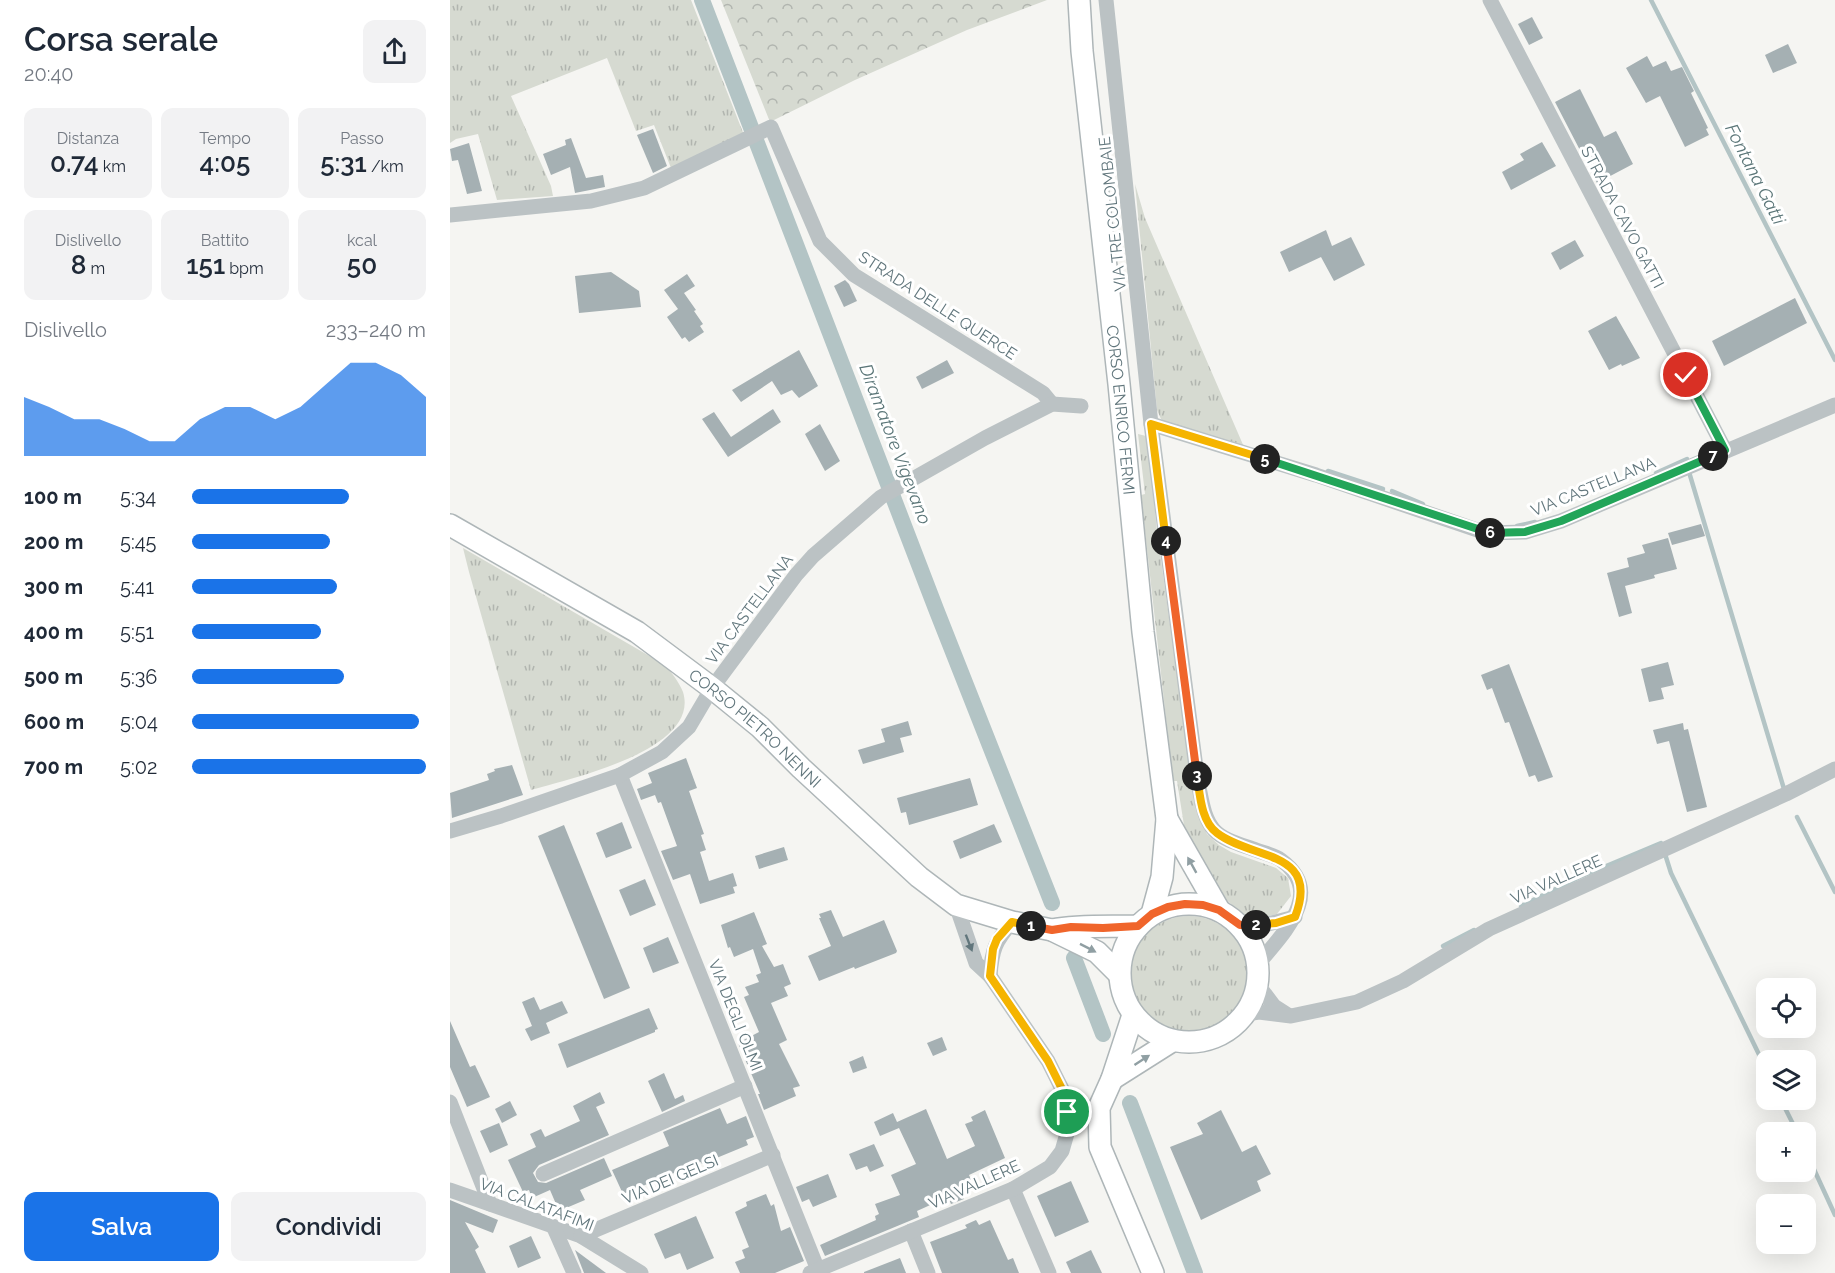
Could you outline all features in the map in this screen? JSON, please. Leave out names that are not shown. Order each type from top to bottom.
[{"type":"main road","name":"CORSO ENRICO FERMI","points":[[1079,0],[1082,51],[1119,384],[1143,632],[1167,819],[1162,877],[1145,920]]},
{"type":"main road","name":"CORSO PIETRO NENNI","points":[[450,525],[637,632],[712,688],[760,727],[919,877],[956,905],[1012,922],[1052,930],[1097,952],[1119,974]]},
{"type":"main road","name":"CORSO ENRICO FERMI","points":[[1167,819],[1219,910]]},
{"type":"main road","points":[[1185,904],[1203,905],[1219,910],[1240,925],[1251,941],[1259,963],[1258,985],[1254,1000],[1231,1029],[1213,1039],[1192,1043],[1172,1041],[1150,1031],[1133,1015],[1123,996],[1119,974],[1124,948],[1145,920],[1168,907],[1185,904]]},
{"type":"main road","name":"CORSO PIETRO NENNI","points":[[1052,930],[1071,927],[1103,928],[1145,920]]},
{"type":"main road","points":[[1133,1015],[1112,1079],[1098,1108],[1100,1147],[1153,1273]]},
{"type":"main road","points":[[1112,1079],[1172,1041]]},
{"type":"street","name":"VIA TRE COLOMBAIE","points":[[1106,0],[1151,424],[1198,783],[1205,817],[1216,832],[1232,841],[1280,859],[1296,874],[1302,890],[1295,917]]},
{"type":"street","name":"STRADA CAVO GATTI","points":[[1490,0],[1725,450]]},
{"type":"street","name":"STRADA DELLE QUERCE","points":[[450,215],[591,201],[644,188],[766,130],[820,241],[854,275],[1043,393],[1052,404]]},
{"type":"street","name":"VIA CASTELLANA","points":[[450,831],[620,775],[662,752],[689,727],[712,688],[796,575],[813,556],[881,497],[985,438],[1052,404]]},
{"type":"street","points":[[1052,404],[1081,406]]},
{"type":"street","name":"VIA CASTELLANA","points":[[1151,424],[1316,475],[1486,533],[1525,532],[1561,521],[1835,405]]},
{"type":"street","name":"VIA VALLERE","points":[[1245,1014],[1260,1012],[1291,1016],[1357,1002],[1403,981],[1489,929],[1786,794],[1835,769]]},
{"type":"street","name":"VIA DEGLI OLMI","points":[[620,775],[773,1155],[814,1271]]},
{"type":"street","name":"VIA VALLERE","points":[[814,1271],[1013,1189],[1050,1167],[1062,1151],[1068,1130],[1062,1089],[1048,1061],[990,976],[976,963],[956,905]]},
{"type":"street","points":[[1240,925],[1260,926],[1295,917]]},
{"type":"street","points":[[1259,963],[1295,917]]},
{"type":"street","points":[[990,976],[993,949],[997,939],[1012,922]]},
{"type":"street","points":[[1258,985],[1274,1006],[1291,1016]]},
{"type":"street","points":[[543,1174],[745,1086]]},
{"type":"street","points":[[450,1102],[490,1204]]},
{"type":"street","name":"VIA DEI GELSI","points":[[580,1236],[773,1155]]},
{"type":"street","points":[[1013,1189],[1049,1273]]},
{"type":"street","name":"VIA CALATAFIMI","points":[[450,1190],[580,1236],[641,1273]]},
{"type":"street","points":[[554,1228],[574,1273]]},
{"type":"street","points":[[911,1231],[928,1273]]},
{"type":"green space","points":[[450,0],[691,0],[744,135],[671,168],[654,125],[636,131],[607,58],[511,96],[551,186],[553,196],[497,200],[478,134],[456,139],[450,143]]},
{"type":"green space","points":[[721,0],[1047,0],[967,30],[855,80],[770,122]]},
{"type":"green space","points":[[1135,184],[1145,218],[1244,447],[1166,423],[1161,419],[1157,410]]},
{"type":"green space","points":[[1138,434],[1148,438],[1157,531],[1195,803],[1207,834],[1219,845],[1231,852],[1276,868],[1288,878],[1291,896],[1277,914],[1258,919],[1245,915],[1226,900],[1196,859],[1186,838],[1177,781],[1173,781],[1141,495],[1145,494]]},
{"type":"green space","points":[[463,548],[665,665],[683,692],[683,712],[672,730],[653,746],[628,759],[531,790]]},
{"type":"green space","points":[[1189,916],[1212,920],[1231,933],[1244,952],[1248,975],[1244,998],[1231,1017],[1212,1030],[1189,1034],[1166,1030],[1147,1017],[1134,998],[1130,975],[1134,952],[1147,933],[1166,920]]},
{"type":"building","points":[[1532,17],[1543,38],[1529,45],[1518,24]]},
{"type":"building","points":[[1788,44],[1797,63],[1773,73],[1765,55]]},
{"type":"building","points":[[1647,56],[1653,67],[1666,61],[1671,71],[1682,67],[1694,91],[1691,93],[1708,128],[1706,129],[1709,135],[1685,147],[1660,96],[1646,103],[1626,68]]},
{"type":"building","points":[[1580,89],[1604,137],[1616,131],[1633,164],[1597,183],[1555,102]]},
{"type":"building","points":[[653,129],[667,166],[653,173],[637,135]]},
{"type":"building","points":[[571,138],[586,178],[603,175],[605,187],[575,193],[570,167],[551,175],[543,154],[566,145],[565,140]]},
{"type":"building","points":[[1542,142],[1556,166],[1511,190],[1502,172],[1524,160],[1520,154]]},
{"type":"building","points":[[469,143],[482,191],[467,194],[458,160],[452,161],[450,149]]},
{"type":"building","points":[[1326,230],[1332,246],[1351,237],[1365,265],[1334,281],[1321,257],[1289,272],[1280,252]]},
{"type":"building","points":[[1575,240],[1584,256],[1560,270],[1551,253]]},
{"type":"building","points":[[611,272],[639,291],[641,307],[579,313],[575,276]]},
{"type":"building","points":[[687,274],[695,286],[684,293],[696,310],[694,311],[703,324],[700,326],[704,332],[689,342],[685,337],[682,339],[667,317],[678,309],[664,290]]},
{"type":"building","points":[[845,280],[857,301],[844,307],[834,286]]},
{"type":"building","points":[[1795,298],[1807,323],[1724,366],[1712,341]]},
{"type":"building","points":[[1616,316],[1640,358],[1609,370],[1588,331]]},
{"type":"building","points":[[799,350],[818,386],[799,398],[792,390],[781,395],[772,381],[741,402],[732,390]]},
{"type":"building","points":[[947,360],[954,373],[922,389],[916,377]]},
{"type":"building","points":[[773,409],[781,422],[728,457],[702,419],[714,412],[731,437]]},
{"type":"building","points":[[820,424],[840,461],[825,471],[805,434]]},
{"type":"building","points":[[1701,524],[1705,536],[1672,545],[1668,533]]},
{"type":"building","points":[[1668,538],[1677,569],[1625,586],[1632,613],[1619,617],[1607,573],[1629,567],[1627,558],[1645,553],[1642,545]]},
{"type":"building","points":[[1668,662],[1674,685],[1661,688],[1664,699],[1649,702],[1641,669]]},
{"type":"building","points":[[1509,664],[1553,777],[1538,782],[1535,775],[1529,777],[1509,722],[1505,723],[1492,688],[1487,690],[1481,675]]},
{"type":"building","points":[[908,721],[912,735],[900,738],[904,752],[863,764],[858,750],[885,742],[881,729]]},
{"type":"building","points":[[1683,723],[1684,730],[1688,729],[1707,807],[1687,812],[1669,741],[1657,744],[1653,730]]},
{"type":"building","points":[[686,758],[697,788],[689,791],[704,834],[701,835],[706,850],[700,852],[709,881],[733,873],[737,886],[733,887],[735,893],[700,904],[690,874],[673,880],[661,851],[677,846],[661,802],[658,803],[655,795],[641,800],[637,789],[652,783],[648,773]]},
{"type":"building","points":[[512,765],[523,795],[452,818],[450,793],[489,780],[487,774],[495,771],[494,769]]},
{"type":"building","points":[[970,778],[978,805],[909,825],[906,812],[901,813],[897,798]]},
{"type":"building","points":[[622,822],[632,848],[606,858],[596,833]]},
{"type":"building","points":[[994,824],[1002,842],[960,859],[953,841]]},
{"type":"building","points":[[564,825],[630,988],[604,999],[538,836]]},
{"type":"building","points":[[784,847],[788,860],[759,869],[755,856]]},
{"type":"building","points":[[645,879],[656,905],[630,916],[619,890]]},
{"type":"building","points":[[831,910],[843,937],[884,920],[896,953],[819,981],[808,956],[831,946],[819,914]]},
{"type":"building","points":[[754,912],[767,944],[762,946],[774,967],[783,964],[791,984],[784,987],[788,996],[771,1003],[787,1040],[779,1044],[800,1086],[793,1088],[796,1096],[764,1110],[758,1094],[760,1094],[738,1043],[759,1032],[744,997],[749,995],[745,987],[759,982],[756,975],[761,973],[753,949],[734,957],[730,947],[728,948],[721,925]]},
{"type":"building","points":[[668,937],[679,963],[653,973],[643,948]]},
{"type":"building","points":[[534,997],[540,1010],[562,1001],[568,1013],[546,1023],[550,1033],[531,1041],[525,1029],[532,1026],[522,1002]]},
{"type":"building","points":[[649,1008],[658,1029],[655,1032],[567,1068],[558,1044]]},
{"type":"building","points":[[450,1021],[470,1067],[475,1065],[490,1097],[467,1107],[450,1067]]},
{"type":"building","points":[[942,1037],[947,1050],[933,1056],[927,1043]]},
{"type":"building","points":[[863,1056],[867,1068],[853,1073],[849,1062]]},
{"type":"building","points":[[664,1073],[675,1099],[683,1095],[685,1101],[662,1112],[648,1081]]},
{"type":"building","points":[[600,1092],[605,1103],[596,1107],[609,1135],[539,1165],[533,1173],[538,1182],[546,1183],[604,1158],[612,1176],[580,1190],[585,1200],[559,1211],[550,1190],[532,1198],[529,1190],[523,1192],[508,1160],[536,1147],[530,1134],[541,1129],[545,1137],[580,1121],[573,1106]]},
{"type":"building","points":[[510,1101],[517,1115],[502,1123],[495,1109]]},
{"type":"building","points":[[720,1108],[727,1124],[746,1116],[754,1137],[746,1140],[748,1145],[623,1194],[612,1170],[669,1146],[663,1132]]},
{"type":"building","points":[[926,1109],[947,1159],[975,1146],[965,1124],[973,1121],[971,1117],[985,1110],[1005,1158],[969,1175],[972,1182],[959,1188],[964,1199],[951,1204],[948,1197],[917,1211],[919,1217],[825,1256],[820,1245],[876,1220],[875,1216],[879,1214],[875,1204],[900,1195],[891,1175],[916,1164],[899,1128],[880,1136],[874,1122],[893,1113],[897,1122]]},
{"type":"building","points":[[1221,1110],[1242,1152],[1256,1145],[1271,1174],[1257,1181],[1261,1191],[1201,1220],[1170,1147],[1203,1134],[1197,1123]]},
{"type":"building","points":[[499,1123],[508,1145],[490,1153],[480,1131]]},
{"type":"building","points":[[874,1144],[884,1166],[870,1172],[867,1166],[856,1170],[849,1154]]},
{"type":"building","points":[[828,1174],[837,1197],[813,1207],[809,1199],[802,1202],[796,1187]]},
{"type":"building","points":[[1071,1181],[1089,1222],[1055,1237],[1037,1196]]},
{"type":"building","points":[[766,1194],[771,1206],[774,1204],[781,1231],[790,1227],[804,1261],[775,1273],[740,1273],[735,1262],[745,1258],[742,1250],[749,1247],[735,1212],[747,1206],[746,1202]]},
{"type":"building","points":[[450,1200],[498,1220],[493,1233],[465,1222],[479,1247],[475,1250],[486,1273],[450,1273]]},
{"type":"building","points":[[696,1216],[714,1258],[687,1270],[680,1253],[665,1259],[654,1234]]},
{"type":"building","points":[[976,1220],[979,1225],[990,1220],[1008,1260],[1013,1258],[1019,1273],[942,1273],[930,1242],[967,1228],[965,1225]]},
{"type":"building","points":[[531,1236],[541,1258],[518,1268],[509,1246]]},
{"type":"building","points":[[575,1250],[606,1273],[584,1273]]},
{"type":"building","points":[[1091,1250],[1102,1273],[1071,1273],[1066,1262]]},
{"type":"building","points":[[900,1258],[906,1273],[864,1273],[864,1272]]},
{"type":"waterway","name":"Diramatore Vigevano","points":[[702,0],[936,609],[1052,903]]},
{"type":"waterway","name":"Fontana Gatti","points":[[1651,0],[1835,360]]},
{"type":"waterway","points":[[1656,473],[1687,459]]},
{"type":"waterway","points":[[1328,471],[1383,489]]},
{"type":"waterway","points":[[1689,472],[1784,789],[1786,788]]},
{"type":"waterway","points":[[1392,491],[1423,504]]},
{"type":"waterway","points":[[1517,526],[1535,522]]},
{"type":"waterway","points":[[1797,817],[1835,892]]},
{"type":"waterway","points":[[1521,906],[1580,877],[1661,843]]},
{"type":"waterway","points":[[1665,854],[1671,873],[1757,1050]]},
{"type":"waterway","points":[[1443,946],[1474,930]]},
{"type":"waterway","name":"Diramatore Vigevano","points":[[1074,958],[1103,1034]]},
{"type":"waterway","name":"Diramatore Vigevano","points":[[1130,1103],[1195,1273]]},
{"type":"waterway","points":[[1786,1110],[1792,1122]]},
{"type":"waterway","points":[[1816,1174],[1835,1215]]},
{"type":"route","points":[[1067,1112],[1062,1089],[1048,1061],[990,976],[991,958],[997,939],[1012,922],[1052,930],[1071,927],[1138,926],[1152,914],[1168,907],[1185,904],[1203,905],[1219,910],[1240,925],[1260,926],[1295,917],[1302,890],[1296,874],[1280,859],[1232,841],[1216,832],[1205,817],[1198,783],[1151,424],[1316,475],[1486,533],[1525,532],[1561,521],[1725,450],[1686,375]]}]
